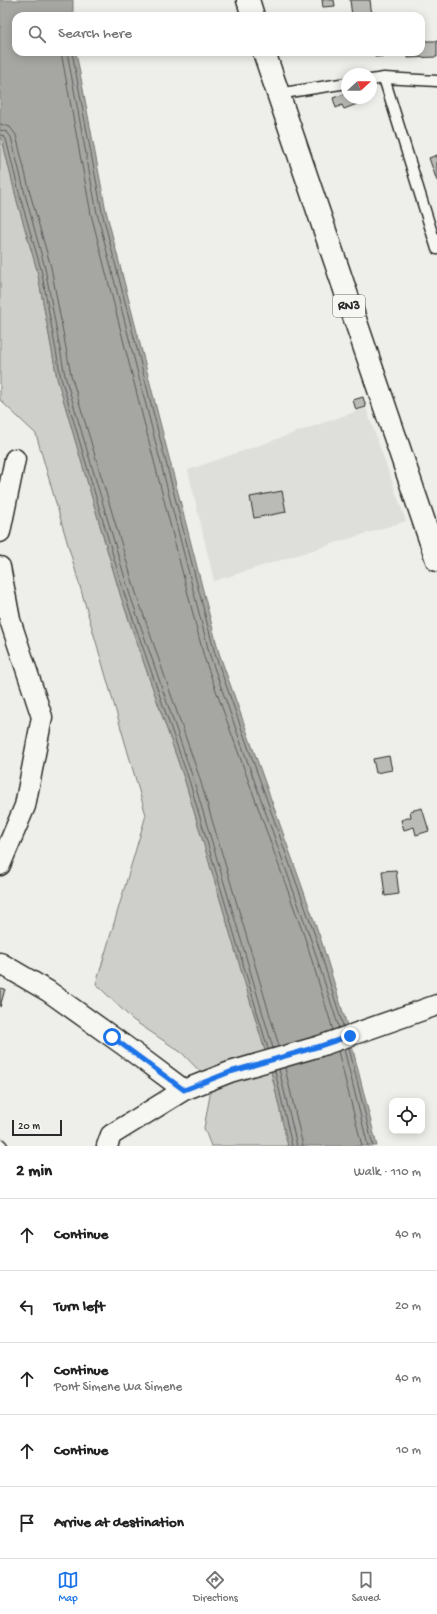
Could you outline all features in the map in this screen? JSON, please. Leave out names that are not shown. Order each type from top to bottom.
[{"type":"highway","points":[[248,0],[252,12]]},
{"type":"highway","name":"RN3","points":[[265,56],[437,560]]},
{"type":"street","points":[[0,532],[15,459]]},
{"type":"street","points":[[0,567],[10,620],[42,717],[25,806],[0,865]]},
{"type":"street","points":[[0,963],[48,991],[126,1046],[184,1090]]},
{"type":"street","points":[[106,1146],[111,1135],[184,1090],[230,1072],[320,1046],[437,1005]]},
{"type":"lane","points":[[377,79],[384,78],[437,81]]},
{"type":"lane","points":[[384,78],[437,249]]},
{"type":"lane","points":[[277,94],[341,84]]},
{"type":"shaded area","points":[[0,138],[2,139],[17,201],[37,270],[57,378],[121,597],[185,781],[271,1071],[288,1146],[211,1146],[204,1128],[212,1084],[182,1053],[133,1020],[96,984],[146,815],[36,434],[0,400]]},
{"type":"shaded area","points":[[366,408],[406,521],[214,581],[188,470]]},
{"type":"water","points":[[0,0],[73,0],[73,12],[12,12],[12,56],[77,56],[106,211],[219,653],[321,940],[346,1022],[377,1146],[288,1146],[271,1071],[185,781],[121,597],[57,378],[37,270],[17,201],[2,139],[0,138]]},
{"type":"building","points":[[322,0],[334,0],[335,6],[323,7]]},
{"type":"building","points":[[350,0],[370,0],[372,12],[352,12]]},
{"type":"building","points":[[425,41],[437,41],[437,57],[408,58],[408,56],[425,56]]},
{"type":"building","points":[[341,95],[341,104],[357,104],[344,109],[342,105],[336,108],[333,98]]},
{"type":"building","points":[[437,155],[437,181],[429,158]]},
{"type":"building","points":[[363,397],[366,407],[356,410],[353,400]]},
{"type":"building","points":[[282,491],[286,512],[254,518],[250,497]]},
{"type":"building","points":[[389,756],[392,770],[376,773],[373,759]]},
{"type":"building","points":[[422,808],[429,831],[416,835],[414,827],[404,830],[401,820],[411,817],[410,811]]},
{"type":"building","points":[[396,870],[399,894],[385,896],[382,871]]},
{"type":"building","points":[[0,988],[5,989],[0,1007]]},
{"type":"route","points":[[112,1037],[184,1090],[230,1072],[350,1036]]}]
